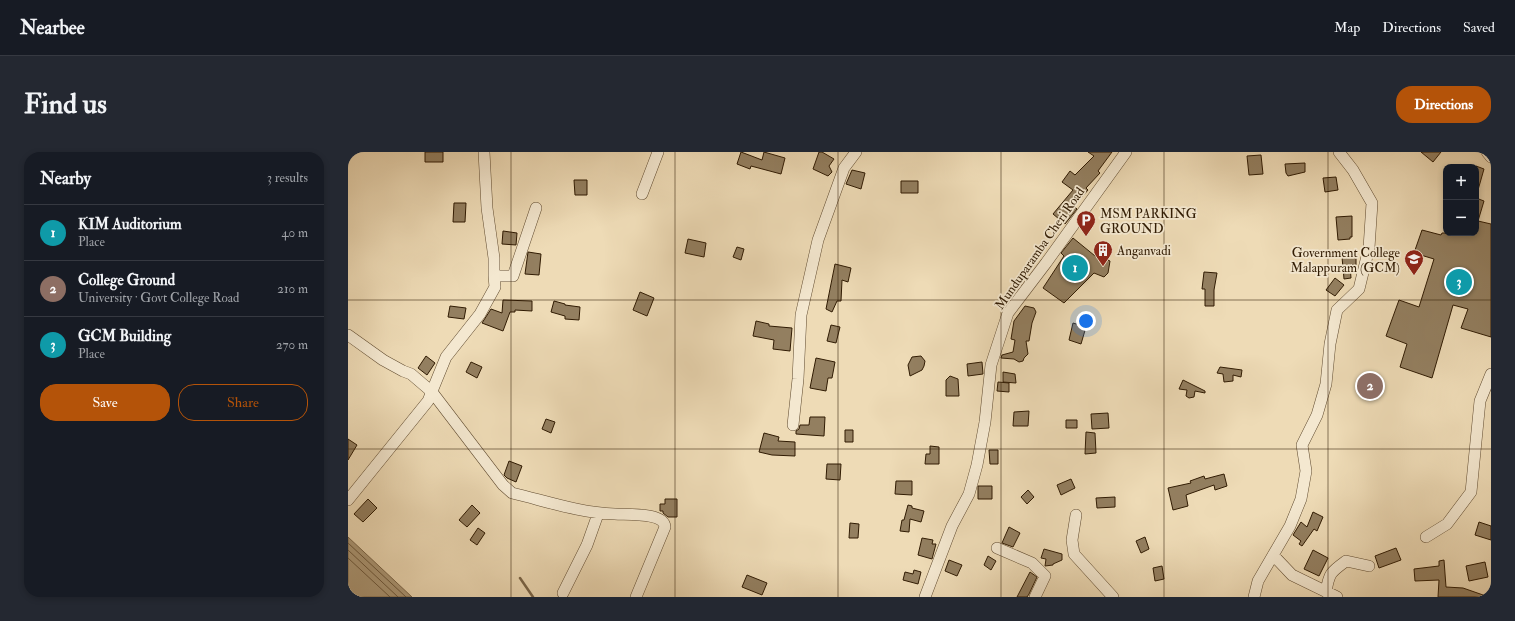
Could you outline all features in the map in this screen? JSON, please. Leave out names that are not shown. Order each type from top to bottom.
[{"type":"street","points":[[348,500],[428,401],[446,357],[480,314],[495,287],[494,258],[487,208],[484,152]]},
{"type":"street","points":[[642,194],[658,152]]},
{"type":"street","points":[[793,425],[798,379],[801,316],[816,248],[844,168],[856,152]]},
{"type":"street","name":"Munduparamba Cheri Road","points":[[925,597],[952,526],[969,494],[977,465],[982,436],[991,365],[1008,314],[1126,152]]},
{"type":"street","points":[[1254,597],[1258,581],[1290,526],[1301,499],[1306,471],[1302,445],[1317,415],[1326,384],[1330,344],[1337,310],[1359,289],[1369,248],[1372,203],[1353,170],[1340,152]]},
{"type":"street","points":[[1487,152],[1491,157]]},
{"type":"street","points":[[494,276],[513,276],[536,208]]},
{"type":"street","points":[[348,335],[383,360],[411,374],[432,392],[503,485],[512,493],[598,514],[649,516],[658,518],[665,524],[636,597]]},
{"type":"street","points":[[1426,537],[1447,524],[1471,492],[1480,401],[1491,374]]},
{"type":"street","points":[[563,593],[587,546],[598,514]]},
{"type":"street","points":[[1076,515],[1072,540],[1074,554],[1113,597]]},
{"type":"street","points":[[997,548],[1032,563],[1044,576],[1035,597]]},
{"type":"street","points":[[1273,555],[1292,575],[1336,597]]},
{"type":"street","points":[[1326,592],[1328,578],[1346,561],[1369,566]]},
{"type":"water","points":[[348,537],[412,597],[348,597]]},
{"type":"building","points":[[425,152],[443,152],[443,162],[425,162]]},
{"type":"building","points":[[741,152],[762,160],[764,152],[785,158],[781,174],[751,166],[750,169],[737,164]]},
{"type":"building","points":[[819,152],[822,152],[834,159],[829,166],[832,172],[828,176],[813,169]]},
{"type":"building","points":[[1088,152],[1112,152],[1098,171],[1100,173],[1086,188],[1088,190],[1074,206],[1077,209],[1065,224],[1053,214],[1073,190],[1062,182],[1070,171],[1075,175],[1094,156]]},
{"type":"building","points":[[1421,152],[1441,152],[1433,162]]},
{"type":"building","points":[[1261,155],[1263,174],[1249,175],[1247,156]]},
{"type":"building","points":[[1305,163],[1305,172],[1288,176],[1286,173],[1285,164]]},
{"type":"building","points":[[1479,167],[1484,169],[1479,186]]},
{"type":"building","points":[[852,170],[865,173],[861,189],[846,184]]},
{"type":"building","points":[[1336,177],[1338,190],[1325,192],[1323,178]]},
{"type":"building","points":[[574,180],[587,180],[587,195],[575,195]]},
{"type":"building","points":[[901,181],[918,181],[918,193],[901,193]]},
{"type":"building","points":[[1479,199],[1484,201],[1479,218]]},
{"type":"building","points":[[454,203],[466,203],[465,222],[453,222]]},
{"type":"building","points":[[1352,216],[1352,237],[1350,237],[1350,239],[1338,240],[1336,217]]},
{"type":"building","points":[[1479,221],[1491,224],[1491,337],[1461,328],[1468,309],[1453,305],[1432,378],[1400,367],[1407,344],[1386,336],[1399,300],[1419,307],[1434,259],[1414,253],[1422,230],[1441,235],[1442,233],[1443,236],[1479,236]]},
{"type":"building","points":[[503,231],[517,233],[516,245],[502,244]]},
{"type":"building","points":[[1073,238],[1100,260],[1101,257],[1110,261],[1108,273],[1104,277],[1094,273],[1064,303],[1043,288],[1064,256],[1061,253]]},
{"type":"building","points":[[688,239],[706,243],[704,257],[685,253]]},
{"type":"building","points":[[737,247],[744,249],[741,260],[733,257]]},
{"type":"building","points":[[528,252],[541,254],[539,275],[525,274]]},
{"type":"building","points":[[1356,256],[1356,265],[1350,265],[1351,278],[1344,279],[1342,257]]},
{"type":"building","points":[[835,264],[851,268],[848,282],[842,280],[841,301],[837,301],[832,312],[826,309]]},
{"type":"building","points":[[1204,272],[1217,273],[1214,290],[1214,306],[1205,306],[1205,289],[1202,289]]},
{"type":"building","points":[[1335,278],[1344,285],[1335,296],[1326,290]]},
{"type":"building","points":[[640,292],[654,298],[647,316],[633,310]]},
{"type":"building","points":[[503,300],[532,301],[532,311],[515,310],[515,312],[510,312],[503,331],[482,323],[491,309],[502,313]]},
{"type":"building","points":[[554,301],[565,305],[580,307],[579,320],[565,319],[565,316],[551,312]]},
{"type":"building","points":[[450,306],[466,308],[464,319],[448,317]]},
{"type":"building","points":[[1025,306],[1034,308],[1036,312],[1032,323],[1029,341],[1026,341],[1028,354],[1023,361],[1019,362],[1014,359],[1001,358],[1002,355],[1013,352],[1015,340],[1011,339],[1014,321]]},
{"type":"building","points":[[756,321],[769,324],[769,326],[792,328],[790,351],[773,349],[774,340],[753,336]]},
{"type":"building","points":[[1073,323],[1086,327],[1081,344],[1069,340]]},
{"type":"building","points":[[831,325],[840,327],[836,343],[827,341]]},
{"type":"building","points":[[426,356],[435,363],[427,375],[418,368]]},
{"type":"building","points":[[921,356],[925,361],[922,370],[910,376],[908,365],[912,357]]},
{"type":"building","points":[[816,358],[835,362],[832,378],[828,378],[826,391],[810,388]]},
{"type":"building","points":[[471,362],[482,367],[477,378],[466,372]]},
{"type":"building","points":[[982,362],[983,374],[968,376],[967,364]]},
{"type":"building","points":[[1220,367],[1242,370],[1241,377],[1233,375],[1233,381],[1224,382],[1223,374],[1217,373]]},
{"type":"building","points":[[1003,372],[1015,374],[1016,383],[1003,382]]},
{"type":"building","points":[[950,376],[958,379],[959,396],[946,396],[946,380]]},
{"type":"building","points":[[1183,380],[1205,391],[1205,393],[1195,391],[1194,397],[1189,398],[1186,396],[1187,390],[1179,389]]},
{"type":"building","points":[[998,382],[1009,383],[1009,392],[997,391]]},
{"type":"building","points":[[1029,411],[1028,426],[1013,426],[1014,412]]},
{"type":"building","points":[[1108,413],[1109,428],[1092,429],[1091,414]]},
{"type":"building","points":[[810,417],[825,417],[824,436],[796,434],[796,431],[799,429],[800,425],[809,425]]},
{"type":"building","points":[[546,419],[555,422],[551,433],[542,429]]},
{"type":"building","points":[[1066,420],[1077,420],[1077,428],[1066,428]]},
{"type":"building","points":[[845,430],[853,430],[853,442],[845,442]]},
{"type":"building","points":[[1086,432],[1095,433],[1096,453],[1085,454]]},
{"type":"building","points":[[764,433],[779,437],[778,441],[795,442],[795,456],[772,455],[759,452]]},
{"type":"building","points":[[348,439],[357,445],[348,460]]},
{"type":"building","points":[[930,446],[939,447],[939,464],[925,464],[926,454],[930,454]]},
{"type":"building","points":[[989,450],[998,450],[998,464],[990,464]]},
{"type":"building","points":[[509,461],[522,466],[516,482],[504,475]]},
{"type":"building","points":[[827,464],[841,464],[840,480],[826,479]]},
{"type":"building","points":[[1224,474],[1227,486],[1215,490],[1214,485],[1186,495],[1188,506],[1173,510],[1168,488],[1191,483],[1190,481],[1204,476],[1205,479]]},
{"type":"building","points":[[1071,479],[1075,488],[1061,495],[1057,485]]},
{"type":"building","points":[[896,481],[912,481],[912,495],[895,494]]},
{"type":"building","points":[[978,486],[992,486],[992,499],[978,499]]},
{"type":"building","points":[[1028,490],[1034,497],[1027,504],[1021,497]]},
{"type":"building","points":[[1115,497],[1115,507],[1097,508],[1096,498]]},
{"type":"building","points":[[368,499],[377,508],[363,522],[354,514]]},
{"type":"building","points":[[665,499],[677,499],[677,517],[668,517],[663,513],[663,511],[660,511],[660,504],[665,504]]},
{"type":"building","points":[[472,505],[480,513],[467,527],[459,520]]},
{"type":"building","points":[[908,505],[912,506],[912,508],[924,511],[921,522],[910,519],[909,532],[900,531],[902,520],[904,520]]},
{"type":"building","points":[[1313,512],[1323,517],[1317,531],[1314,529],[1302,546],[1299,544],[1301,541],[1293,535],[1301,522],[1307,527]]},
{"type":"building","points":[[1479,522],[1491,526],[1491,540],[1475,535]]},
{"type":"building","points":[[850,523],[859,524],[858,538],[849,538]]},
{"type":"building","points":[[1009,527],[1020,533],[1013,547],[1002,543]]},
{"type":"building","points":[[478,528],[485,533],[477,545],[470,540]]},
{"type":"building","points":[[1145,537],[1149,549],[1141,553],[1136,541]]},
{"type":"building","points":[[922,538],[933,540],[932,544],[936,544],[932,559],[918,555]]},
{"type":"building","points":[[1396,548],[1401,560],[1379,568],[1375,556]]},
{"type":"building","points":[[1044,549],[1062,554],[1062,560],[1053,565],[1045,566],[1046,559],[1041,558]]},
{"type":"building","points":[[1313,550],[1328,558],[1319,576],[1304,569]]},
{"type":"building","points":[[988,556],[996,561],[991,570],[984,565]]},
{"type":"building","points":[[949,560],[962,565],[957,576],[945,571]]},
{"type":"building","points":[[1444,560],[1446,587],[1463,588],[1486,597],[1438,597],[1439,580],[1415,581],[1414,569],[1439,566],[1439,561]]},
{"type":"building","points":[[1485,562],[1488,577],[1469,581],[1466,566]]},
{"type":"building","points":[[1162,566],[1164,579],[1155,581],[1153,568]]},
{"type":"building","points":[[914,570],[921,572],[918,584],[903,580],[905,572],[913,574]]},
{"type":"building","points":[[1030,572],[1037,577],[1029,594],[1027,597],[1017,597]]},
{"type":"building","points":[[747,575],[767,583],[762,595],[742,587]]},
{"type":"waterway","points":[[520,578],[533,597]]},
{"type":"place","name":"MSM PARKING GROUND","points":[[1086,237]]},
{"type":"place","name":"Anganvadi","points":[[1103,267]]},
{"type":"place","name":"KIM Auditorium","points":[[1075,268]]},
{"type":"place","name":"Government College Malappuram (GCM)","points":[[1414,276]]},
{"type":"place","name":"GCM Building","points":[[1459,282]]},
{"type":"place","name":"College Ground","points":[[1370,386]]}]
